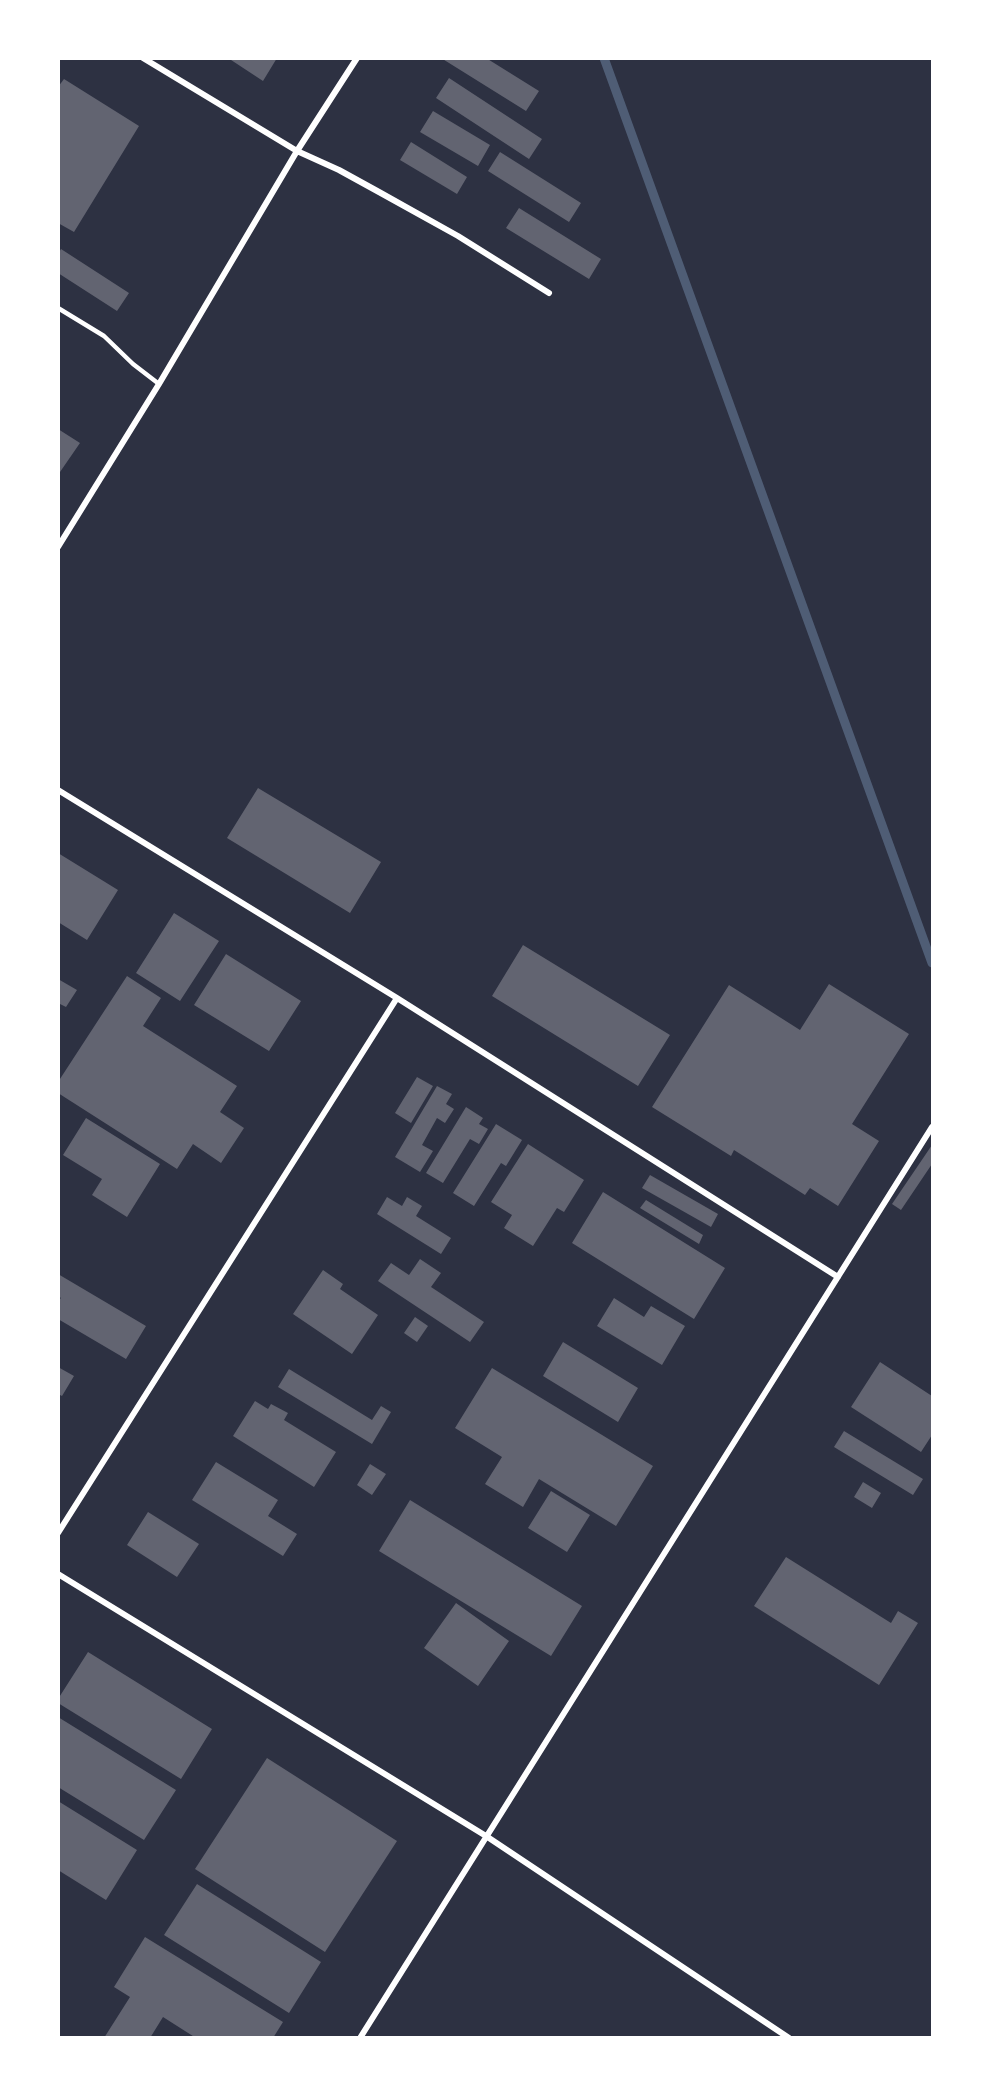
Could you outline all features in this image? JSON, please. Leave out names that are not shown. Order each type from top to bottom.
[{"type":"street","points":[[143,58],[297,151],[379,192],[549,292]]},
{"type":"street","points":[[58,547],[159,384],[297,151],[357,58]]},
{"type":"street","points":[[58,790],[397,998],[838,1277]]},
{"type":"street","points":[[58,1533],[397,998]]},
{"type":"street","points":[[360,2037],[933,1127]]},
{"type":"street","points":[[58,1574],[486,1836],[789,2037]]},
{"type":"lane","points":[[58,308],[104,336],[133,364],[159,384]]},
{"type":"building","points":[[228,58],[277,58],[263,81]]},
{"type":"building","points":[[441,58],[486,58],[539,91],[526,111]]},
{"type":"building","points":[[449,78],[542,139],[529,159],[436,98]]},
{"type":"building","points":[[64,79],[139,126],[74,232],[58,223],[58,87]]},
{"type":"building","points":[[433,111],[490,145],[478,166],[420,132]]},
{"type":"building","points":[[411,142],[467,177],[457,194],[400,160]]},
{"type":"building","points":[[500,152],[581,203],[569,222],[488,171]]},
{"type":"building","points":[[519,208],[601,259],[589,279],[506,228]]},
{"type":"building","points":[[61,249],[129,293],[117,311],[58,273],[58,254]]},
{"type":"building","points":[[58,429],[80,443],[60,472],[58,471]]},
{"type":"building","points":[[258,788],[381,862],[350,913],[227,838]]},
{"type":"building","points":[[58,853],[118,890],[87,940],[58,922]]},
{"type":"building","points":[[174,913],[219,941],[180,1001],[136,973]]},
{"type":"building","points":[[523,945],[670,1035],[638,1086],[492,996]]},
{"type":"building","points":[[226,954],[301,1001],[269,1051],[194,1005]]},
{"type":"building","points":[[127,976],[161,998],[143,1026],[237,1086],[220,1112],[244,1128],[221,1163],[193,1144],[177,1169],[58,1093],[58,1082]]},
{"type":"building","points":[[58,979],[77,990],[66,1007],[58,1003]]},
{"type":"building","points":[[829,984],[909,1034],[852,1124],[879,1141],[838,1206],[810,1188],[805,1195],[734,1150],[731,1156],[652,1107],[729,985],[800,1030]]},
{"type":"building","points":[[417,1077],[433,1086],[411,1123],[395,1113]]},
{"type":"building","points":[[437,1086],[452,1094],[446,1104],[454,1109],[445,1123],[437,1118],[422,1145],[433,1151],[420,1172],[395,1157]]},
{"type":"building","points":[[466,1107],[483,1118],[479,1124],[488,1129],[479,1144],[470,1139],[443,1183],[426,1173]]},
{"type":"building","points":[[86,1118],[160,1164],[127,1217],[92,1195],[102,1179],[63,1155]]},
{"type":"building","points":[[496,1124],[522,1140],[506,1166],[501,1163],[474,1206],[453,1193]]},
{"type":"building","points":[[528,1144],[584,1180],[564,1212],[557,1208],[533,1246],[504,1228],[512,1215],[491,1202]]},
{"type":"building","points":[[932,1145],[932,1164],[901,1210],[892,1204]]},
{"type":"building","points":[[650,1175],[718,1214],[711,1227],[642,1188]]},
{"type":"building","points":[[603,1192],[725,1268],[694,1319],[572,1243]]},
{"type":"building","points":[[387,1197],[402,1206],[407,1197],[422,1206],[416,1216],[451,1238],[441,1254],[377,1214]]},
{"type":"building","points":[[646,1200],[703,1235],[699,1244],[640,1208]]},
{"type":"building","points":[[420,1259],[441,1273],[431,1287],[484,1322],[470,1342],[378,1281],[391,1263],[409,1275]]},
{"type":"building","points":[[323,1270],[343,1284],[340,1289],[378,1315],[352,1354],[293,1314]]},
{"type":"building","points":[[58,1274],[146,1326],[126,1359],[58,1319],[58,1301],[61,1298],[58,1296]]},
{"type":"building","points":[[614,1298],[644,1317],[651,1306],[685,1326],[662,1365],[597,1326]]},
{"type":"building","points":[[415,1317],[428,1326],[417,1342],[404,1333]]},
{"type":"building","points":[[563,1342],[638,1388],[618,1422],[543,1376]]},
{"type":"building","points":[[880,1362],[932,1396],[932,1435],[921,1452],[851,1407]]},
{"type":"building","points":[[58,1367],[74,1376],[62,1396],[58,1394]]},
{"type":"building","points":[[492,1368],[653,1466],[616,1526],[539,1479],[523,1507],[485,1484],[502,1457],[455,1428]]},
{"type":"building","points":[[289,1369],[372,1420],[381,1406],[391,1412],[372,1444],[278,1387]]},
{"type":"building","points":[[255,1401],[268,1409],[271,1404],[288,1413],[284,1420],[336,1452],[314,1487],[233,1436]]},
{"type":"building","points":[[844,1431],[923,1479],[913,1495],[834,1447]]},
{"type":"building","points":[[216,1462],[278,1500],[268,1516],[297,1534],[283,1556],[192,1500]]},
{"type":"building","points":[[370,1464],[386,1474],[372,1495],[357,1485]]},
{"type":"building","points":[[863,1482],[881,1493],[872,1508],[854,1497]]},
{"type":"building","points":[[551,1491],[590,1515],[567,1552],[528,1528]]},
{"type":"building","points":[[410,1500],[582,1606],[551,1656],[379,1551]]},
{"type":"building","points":[[148,1512],[199,1544],[177,1577],[127,1545]]},
{"type":"building","points":[[786,1557],[891,1623],[898,1611],[918,1623],[879,1685],[754,1606]]},
{"type":"building","points":[[456,1603],[509,1641],[478,1686],[424,1648]]},
{"type":"building","points":[[88,1652],[212,1729],[181,1779],[58,1703],[58,1699]]},
{"type":"building","points":[[58,1717],[176,1790],[144,1840],[58,1787]]},
{"type":"building","points":[[267,1758],[397,1841],[325,1952],[195,1869]]},
{"type":"building","points":[[58,1801],[137,1850],[106,1900],[58,1870]]},
{"type":"building","points":[[197,1884],[321,1962],[289,2013],[164,1935]]},
{"type":"building","points":[[145,1937],[283,2022],[273,2038],[196,2038],[163,2017],[150,2038],[104,2038],[130,1997],[114,1987]]},
{"type":"waterway","points":[[604,58],[932,963]]}]
